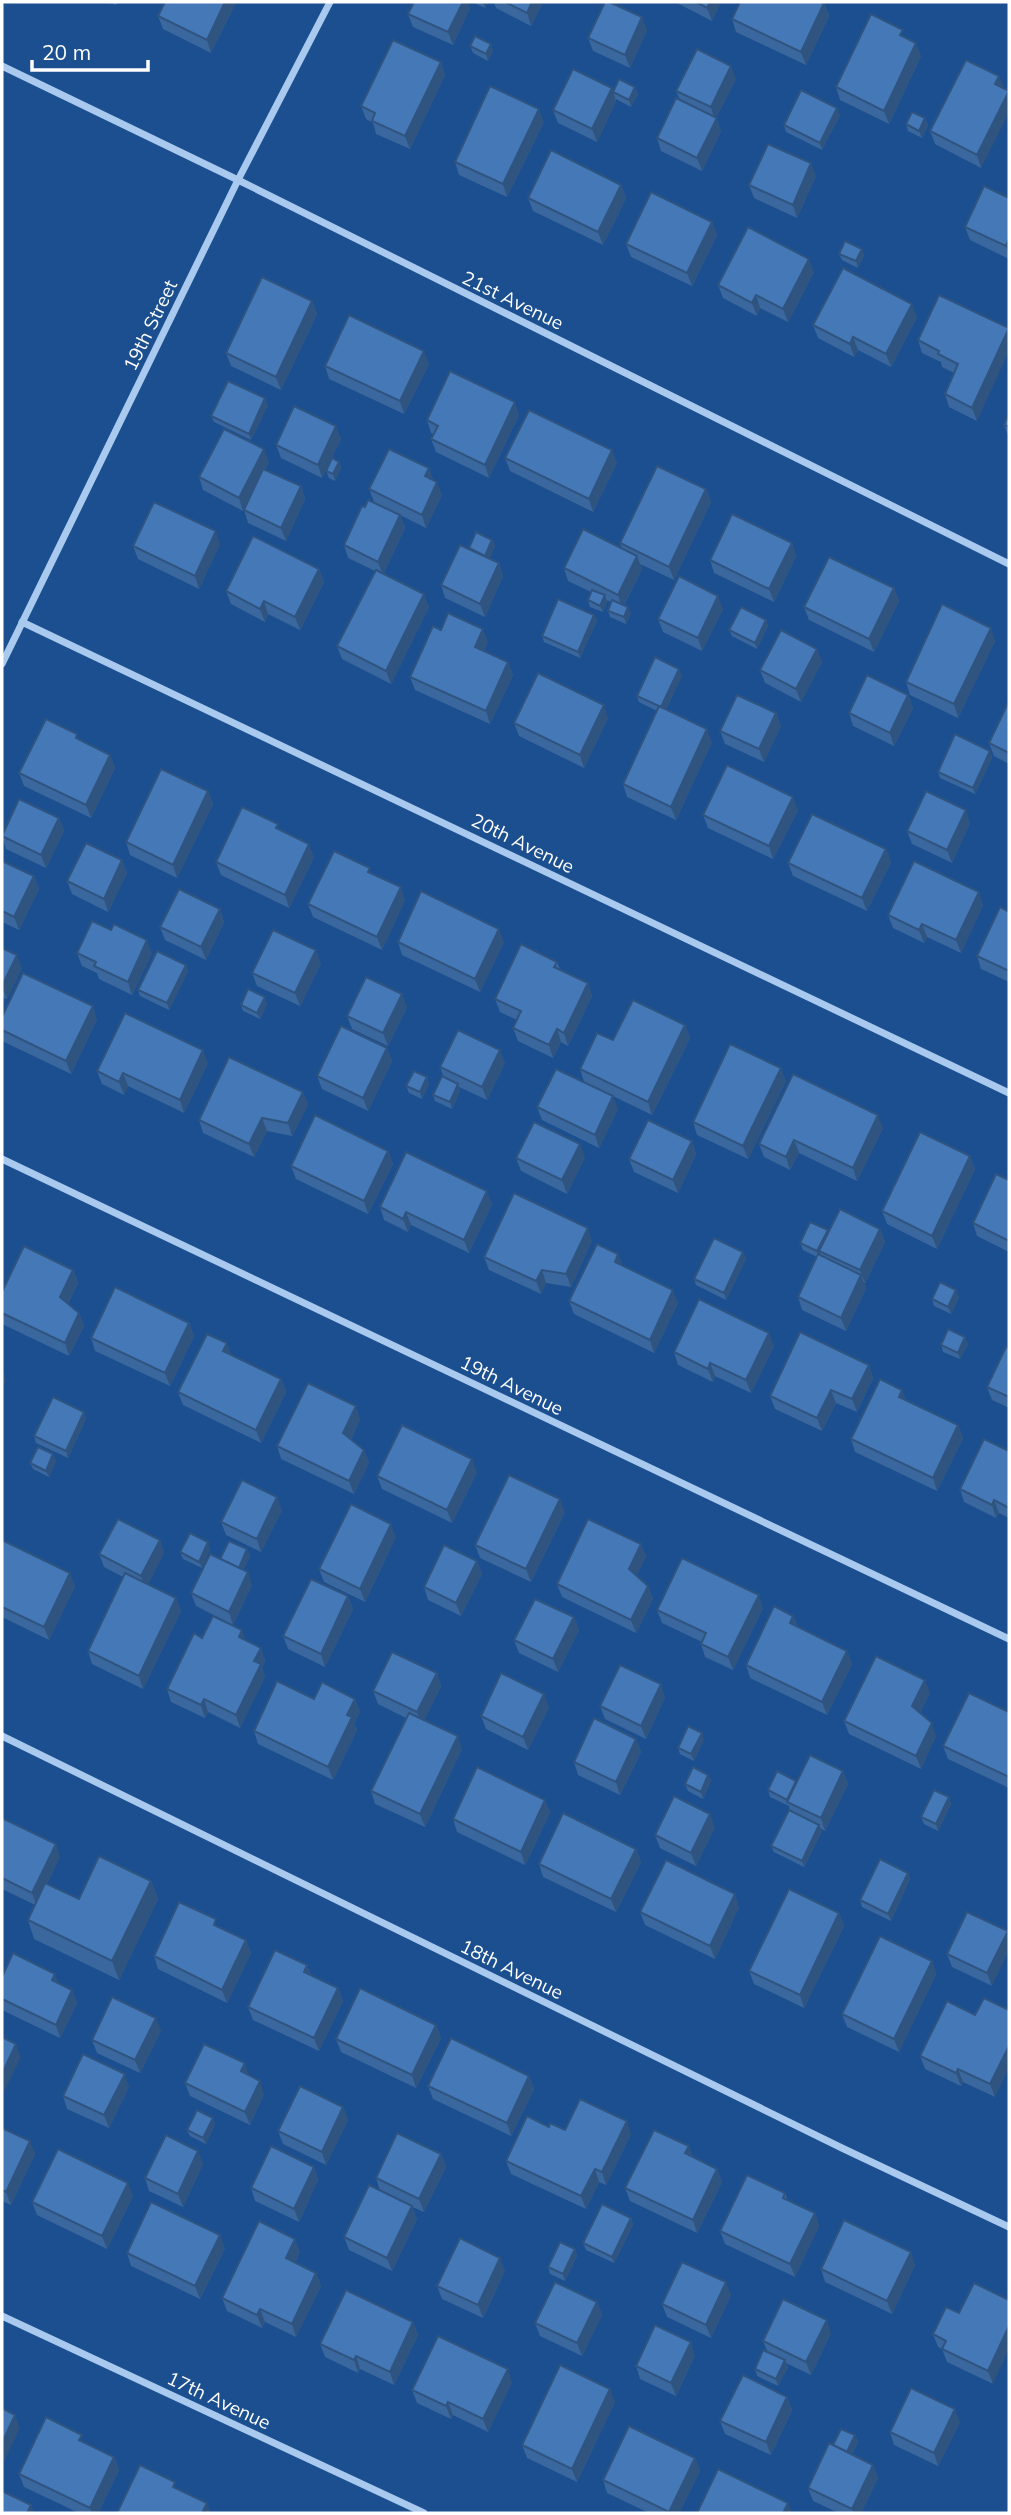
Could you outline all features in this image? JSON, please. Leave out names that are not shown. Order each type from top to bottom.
[{"type":"street","name":"19th Street","points":[[2,664],[238,180],[330,2]]},
{"type":"street","name":"21st Avenue","points":[[2,66],[238,180],[1009,564]]},
{"type":"street","name":"20th Avenue","points":[[22,622],[1009,1093]]},
{"type":"street","name":"19th Avenue","points":[[2,1159],[1009,1639]]},
{"type":"street","name":"18th Avenue","points":[[2,1736],[844,2149],[1009,2227]]},
{"type":"street","name":"17th Avenue","points":[[2,2315],[424,2513]]},
{"type":"building","points":[[165,2],[225,2],[207,40],[158,16]]},
{"type":"building","points":[[414,2],[463,2],[448,32],[408,14]]},
{"type":"building","points":[[505,2],[532,2],[527,13]]},
{"type":"building","points":[[605,2],[642,17],[625,55],[588,38]]},
{"type":"building","points":[[696,2],[710,2],[707,8]]},
{"type":"building","points":[[740,2],[824,3],[801,52],[732,19]]},
{"type":"building","points":[[871,14],[903,30],[900,35],[916,43],[884,111],[836,87]]},
{"type":"building","points":[[475,36],[491,44],[486,54],[470,46]]},
{"type":"building","points":[[393,40],[441,62],[405,136],[372,121],[375,113],[361,106]]},
{"type":"building","points":[[697,49],[731,66],[711,107],[676,91]]},
{"type":"building","points":[[966,60],[999,76],[995,84],[1009,91],[977,155],[930,131]]},
{"type":"building","points":[[573,69],[612,88],[592,129],[553,110]]},
{"type":"building","points":[[619,79],[635,87],[629,100],[613,92]]},
{"type":"building","points":[[490,86],[539,109],[503,184],[455,162]]},
{"type":"building","points":[[801,90],[837,108],[820,143],[784,125]]},
{"type":"building","points":[[676,98],[717,118],[697,158],[657,138]]},
{"type":"building","points":[[912,112],[925,118],[919,131],[906,124]]},
{"type":"building","points":[[768,144],[811,163],[793,205],[749,185]]},
{"type":"building","points":[[551,150],[621,185],[598,232],[528,198]]},
{"type":"building","points":[[984,186],[1009,198],[1009,239],[1006,246],[965,227]]},
{"type":"building","points":[[651,192],[712,222],[687,273],[626,244]]},
{"type":"building","points":[[748,227],[809,259],[783,309],[756,295],[752,303],[718,285]]},
{"type":"building","points":[[845,241],[862,249],[856,261],[839,254]]},
{"type":"building","points":[[843,268],[912,304],[886,354],[853,337],[850,344],[813,325]]},
{"type":"building","points":[[262,277],[312,301],[276,377],[226,353]]},
{"type":"building","points":[[939,295],[1009,328],[972,408],[945,394],[958,364],[918,340]]},
{"type":"building","points":[[349,315],[424,351],[400,401],[325,366]]},
{"type":"building","points":[[450,371],[515,402],[485,465],[431,439],[438,426],[427,420]]},
{"type":"building","points":[[228,381],[265,398],[249,434],[211,416]]},
{"type":"building","points":[[294,406],[336,426],[318,465],[276,445]]},
{"type":"building","points":[[529,410],[612,450],[589,499],[505,458]]},
{"type":"building","points":[[1009,413],[1009,427],[1004,425]]},
{"type":"building","points":[[224,429],[264,449],[239,498],[199,477]]},
{"type":"building","points":[[389,449],[429,468],[425,476],[437,482],[422,515],[369,489]]},
{"type":"building","points":[[332,458],[339,462],[333,474],[326,471]]},
{"type":"building","points":[[657,466],[706,489],[669,567],[620,543]]},
{"type":"building","points":[[263,469],[301,486],[281,528],[244,510]]},
{"type":"building","points":[[368,500],[400,515],[378,562],[344,545],[362,506],[365,507]]},
{"type":"building","points":[[154,502],[216,531],[195,576],[133,546]]},
{"type":"building","points":[[732,514],[792,543],[769,589],[710,560]]},
{"type":"building","points":[[583,529],[637,556],[618,595],[564,568]]},
{"type":"building","points":[[476,532],[492,540],[485,556],[469,548]]},
{"type":"building","points":[[253,536],[319,569],[295,617],[264,601],[260,609],[226,591]]},
{"type":"building","points":[[460,545],[499,563],[480,604],[441,585]]},
{"type":"building","points":[[829,557],[894,588],[869,639],[804,607]]},
{"type":"building","points":[[376,570],[424,594],[386,671],[337,646]]},
{"type":"building","points":[[679,576],[718,596],[698,638],[658,619]]},
{"type":"building","points":[[592,590],[605,595],[600,606],[588,600]]},
{"type":"building","points":[[558,599],[594,615],[578,652],[542,636]]},
{"type":"building","points":[[612,600],[628,607],[624,617],[608,611]]},
{"type":"building","points":[[942,604],[991,628],[954,704],[906,682]]},
{"type":"building","points":[[741,607],[766,620],[755,643],[729,630]]},
{"type":"building","points":[[448,613],[483,629],[475,647],[508,662],[486,711],[410,677],[433,626],[441,630]]},
{"type":"building","points":[[781,630],[817,649],[796,689],[760,670]]},
{"type":"building","points":[[655,657],[679,669],[661,707],[637,696]]},
{"type":"building","points":[[538,673],[604,705],[580,755],[514,723]]},
{"type":"building","points":[[867,675],[908,695],[890,733],[849,713]]},
{"type":"building","points":[[737,695],[776,713],[759,749],[720,731]]},
{"type":"building","points":[[1009,701],[1009,753],[989,743]]},
{"type":"building","points":[[659,706],[707,729],[671,807],[623,784]]},
{"type":"building","points":[[46,719],[77,734],[76,738],[110,755],[86,805],[19,773]]},
{"type":"building","points":[[955,734],[990,751],[973,788],[938,772]]},
{"type":"building","points":[[727,765],[793,797],[769,846],[703,815]]},
{"type":"building","points":[[161,769],[208,791],[173,865],[126,842]]},
{"type":"building","points":[[926,791],[966,810],[947,850],[907,831]]},
{"type":"building","points":[[19,799],[59,818],[41,855],[2,836]]},
{"type":"building","points":[[242,807],[278,824],[276,828],[309,844],[285,895],[216,862]]},
{"type":"building","points":[[812,814],[886,849],[862,898],[788,863]]},
{"type":"building","points":[[86,843],[122,860],[104,899],[67,881]]},
{"type":"building","points":[[334,851],[370,868],[368,872],[401,887],[377,937],[308,904]]},
{"type":"building","points":[[2,861],[34,876],[14,917],[2,911]]},
{"type":"building","points":[[914,861],[979,892],[956,940],[922,924],[919,930],[888,915]]},
{"type":"building","points":[[179,889],[220,909],[201,947],[160,927]]},
{"type":"building","points":[[421,891],[499,929],[475,979],[398,942]]},
{"type":"building","points":[[1000,907],[1009,912],[1009,971],[977,956]]},
{"type":"building","points":[[92,921],[111,930],[114,924],[147,940],[128,982],[94,966],[96,962],[77,953]]},
{"type":"building","points":[[273,930],[316,950],[295,993],[252,973]]},
{"type":"building","points":[[521,944],[557,962],[554,967],[588,983],[564,1033],[557,1029],[549,1045],[513,1028],[521,1011],[495,999]]},
{"type":"building","points":[[2,948],[17,955],[2,986]]},
{"type":"building","points":[[157,951],[186,965],[167,1003],[138,990]]},
{"type":"building","points":[[23,973],[93,1006],[66,1061],[2,1030],[2,1017]]},
{"type":"building","points":[[366,977],[402,994],[383,1033],[347,1016]]},
{"type":"building","points":[[248,989],[265,997],[257,1013],[241,1005]]},
{"type":"building","points":[[633,1000],[685,1025],[648,1102],[580,1069],[597,1033],[613,1040]]},
{"type":"building","points":[[125,1013],[203,1050],[180,1100],[123,1073],[119,1082],[97,1071]]},
{"type":"building","points":[[341,1026],[387,1048],[363,1098],[317,1076]]},
{"type":"building","points":[[458,1030],[500,1050],[482,1087],[440,1067]]},
{"type":"building","points":[[730,1044],[781,1068],[743,1146],[693,1122]]},
{"type":"building","points":[[229,1057],[303,1092],[288,1123],[262,1118],[249,1144],[199,1120]]},
{"type":"building","points":[[556,1069],[613,1096],[595,1135],[537,1107]]},
{"type":"building","points":[[414,1071],[427,1077],[420,1092],[406,1086]]},
{"type":"building","points":[[793,1074],[878,1115],[853,1168],[794,1140],[786,1157],[759,1144]]},
{"type":"building","points":[[442,1076],[458,1084],[450,1102],[433,1095]]},
{"type":"building","points":[[315,1115],[388,1151],[364,1201],[291,1166]]},
{"type":"building","points":[[648,1120],[692,1141],[673,1180],[629,1159]]},
{"type":"building","points":[[534,1122],[580,1144],[562,1180],[516,1158]]},
{"type":"building","points":[[920,1132],[970,1156],[932,1236],[882,1211]]},
{"type":"building","points":[[406,1152],[487,1191],[464,1240],[406,1212],[403,1219],[380,1207]]},
{"type":"building","points":[[996,1174],[1009,1180],[1009,1241],[973,1223]]},
{"type":"building","points":[[514,1193],[588,1228],[566,1274],[542,1270],[536,1281],[484,1257]]},
{"type":"building","points":[[840,1209],[880,1229],[860,1270],[819,1251]]},
{"type":"building","points":[[810,1222],[828,1230],[817,1251],[800,1243]]},
{"type":"building","points":[[714,1238],[743,1252],[724,1293],[694,1279]]},
{"type":"building","points":[[597,1244],[618,1254],[615,1262],[673,1290],[650,1340],[569,1301]]},
{"type":"building","points":[[24,1246],[73,1270],[60,1297],[79,1313],[65,1343],[2,1313],[2,1292]]},
{"type":"building","points":[[818,1254],[861,1275],[841,1318],[798,1297]]},
{"type":"building","points":[[940,1282],[956,1290],[948,1307],[932,1299]]},
{"type":"building","points":[[115,1287],[189,1323],[165,1373],[91,1338]]},
{"type":"building","points":[[699,1299],[769,1333],[746,1380],[710,1363],[708,1369],[674,1352]]},
{"type":"building","points":[[948,1329],[965,1337],[958,1353],[941,1345]]},
{"type":"building","points":[[800,1332],[869,1365],[852,1399],[831,1390],[817,1418],[770,1396]]},
{"type":"building","points":[[207,1334],[227,1343],[223,1351],[281,1379],[256,1430],[178,1392]]},
{"type":"building","points":[[1006,1347],[1009,1348],[1009,1397],[987,1387]]},
{"type":"building","points":[[880,1379],[902,1390],[899,1397],[958,1425],[933,1478],[851,1439]]},
{"type":"building","points":[[308,1383],[356,1406],[343,1433],[364,1450],[349,1481],[277,1446]]},
{"type":"building","points":[[53,1397],[84,1412],[66,1451],[34,1436]]},
{"type":"building","points":[[402,1425],[472,1459],[447,1510],[377,1476]]},
{"type":"building","points":[[984,1439],[1009,1451],[1009,1508],[994,1500],[992,1505],[960,1489]]},
{"type":"building","points":[[38,1447],[53,1454],[46,1471],[30,1463]]},
{"type":"building","points":[[509,1475],[560,1499],[526,1569],[475,1545]]},
{"type":"building","points":[[242,1480],[277,1497],[257,1539],[221,1522]]},
{"type":"building","points":[[351,1504],[391,1524],[360,1589],[319,1569]]},
{"type":"building","points":[[118,1519],[160,1540],[141,1576],[99,1554]]},
{"type":"building","points":[[588,1519],[641,1544],[629,1569],[648,1586],[631,1620],[557,1584]]},
{"type":"building","points":[[190,1533],[208,1542],[199,1562],[180,1552]]},
{"type":"building","points":[[2,1540],[70,1573],[44,1627],[2,1607]]},
{"type":"building","points":[[229,1541],[247,1549],[239,1568],[220,1559]]},
{"type":"building","points":[[444,1545],[477,1561],[456,1603],[424,1587]]},
{"type":"building","points":[[210,1554],[248,1572],[229,1612],[191,1593]]},
{"type":"building","points":[[682,1558],[759,1595],[728,1657],[701,1644],[706,1633],[657,1610]]},
{"type":"building","points":[[125,1573],[176,1598],[139,1676],[88,1651]]},
{"type":"building","points":[[311,1579],[348,1596],[321,1654],[283,1636]]},
{"type":"building","points":[[535,1599],[574,1617],[553,1659],[514,1640]]},
{"type":"building","points":[[774,1606],[793,1616],[790,1623],[847,1651],[822,1702],[746,1665]]},
{"type":"building","points":[[213,1616],[242,1630],[239,1637],[261,1648],[254,1661],[261,1664],[236,1715],[204,1699],[201,1705],[167,1689],[194,1633],[202,1638]]},
{"type":"building","points":[[392,1652],[437,1673],[417,1712],[373,1691]]},
{"type":"building","points":[[876,1656],[925,1680],[912,1706],[932,1723],[916,1756],[844,1721]]},
{"type":"building","points":[[620,1665],[661,1684],[641,1726],[600,1706]]},
{"type":"building","points":[[501,1673],[544,1694],[523,1737],[481,1716]]},
{"type":"building","points":[[277,1681],[314,1699],[322,1682],[355,1699],[347,1715],[352,1717],[328,1767],[254,1731]]},
{"type":"building","points":[[969,1693],[1009,1712],[1009,1777],[943,1746]]},
{"type":"building","points":[[409,1713],[458,1736],[420,1814],[371,1791]]},
{"type":"building","points":[[594,1718],[636,1739],[616,1782],[574,1762]]},
{"type":"building","points":[[688,1726],[702,1733],[691,1754],[678,1748]]},
{"type":"building","points":[[810,1755],[843,1771],[821,1818],[787,1802]]},
{"type":"building","points":[[477,1767],[545,1800],[521,1852],[453,1819]]},
{"type":"building","points":[[693,1767],[708,1775],[701,1792],[685,1784]]},
{"type":"building","points":[[777,1771],[796,1781],[787,1800],[768,1790]]},
{"type":"building","points":[[934,1790],[949,1797],[936,1824],[921,1817]]},
{"type":"building","points":[[674,1796],[710,1814],[691,1853],[655,1835]]},
{"type":"building","points":[[789,1810],[819,1825],[802,1861],[771,1846]]},
{"type":"building","points":[[563,1813],[636,1849],[611,1899],[539,1864]]},
{"type":"building","points":[[2,1818],[56,1844],[32,1893],[2,1878]]},
{"type":"building","points":[[99,1856],[151,1881],[112,1961],[28,1920],[45,1883],[79,1899]]},
{"type":"building","points":[[880,1859],[908,1873],[888,1914],[860,1900]]},
{"type":"building","points":[[666,1860],[735,1894],[710,1946],[640,1912]]},
{"type":"building","points":[[789,1889],[839,1913],[800,1995],[749,1971]]},
{"type":"building","points":[[179,1902],[216,1919],[214,1925],[246,1940],[222,1990],[154,1956]]},
{"type":"building","points":[[967,1912],[1008,1931],[987,1973],[947,1954]]},
{"type":"building","points":[[880,1936],[932,1961],[894,2039],[842,2014]]},
{"type":"building","points":[[275,1950],[307,1965],[304,1972],[338,1988],[314,2038],[248,2007]]},
{"type":"building","points":[[13,1953],[55,1974],[52,1980],[72,1990],[56,2025],[2,1999],[2,1977]]},
{"type":"building","points":[[360,1988],[436,2025],[412,2075],[336,2039]]},
{"type":"building","points":[[112,1997],[156,2018],[135,2060],[92,2040]]},
{"type":"building","points":[[984,1998],[1009,2010],[1009,2046],[990,2084],[958,2069],[956,2073],[920,2056],[947,2001],[975,2015]]},
{"type":"building","points":[[2,2037],[16,2044],[2,2074]]},
{"type":"building","points":[[451,2038],[529,2076],[507,2123],[428,2086]]},
{"type":"building","points":[[204,2044],[245,2063],[241,2071],[260,2081],[245,2112],[185,2083]]},
{"type":"building","points":[[83,2054],[125,2074],[104,2115],[63,2096]]},
{"type":"building","points":[[300,2086],[343,2107],[322,2152],[278,2131]]},
{"type":"building","points":[[580,2099],[627,2121],[602,2172],[595,2169],[581,2196],[506,2161],[527,2116],[549,2127],[550,2123],[565,2130]]},
{"type":"building","points":[[197,2110],[213,2118],[203,2138],[187,2130]]},
{"type":"building","points":[[2,2128],[30,2141],[6,2192],[2,2190]]},
{"type":"building","points":[[654,2130],[689,2146],[685,2153],[717,2169],[693,2220],[625,2188]]},
{"type":"building","points":[[397,2133],[441,2154],[419,2199],[376,2178]]},
{"type":"building","points":[[166,2135],[198,2151],[178,2194],[145,2178]]},
{"type":"building","points":[[271,2146],[314,2167],[294,2209],[251,2188]]},
{"type":"building","points":[[58,2149],[128,2183],[102,2236],[32,2202]]},
{"type":"building","points":[[747,2175],[785,2193],[783,2198],[815,2213],[790,2264],[720,2231]]},
{"type":"building","points":[[369,2185],[412,2206],[387,2258],[344,2237]]},
{"type":"building","points":[[151,2202],[220,2235],[195,2286],[127,2253]]},
{"type":"building","points":[[602,2204],[631,2218],[612,2257],[583,2243]]},
{"type":"building","points":[[844,2220],[911,2252],[887,2301],[821,2269]]},
{"type":"building","points":[[259,2221],[295,2239],[286,2258],[316,2273],[292,2324],[260,2309],[257,2315],[222,2298]]},
{"type":"building","points":[[460,2238],[500,2258],[478,2305],[437,2286]]},
{"type":"building","points":[[560,2242],[575,2249],[563,2274],[548,2267]]},
{"type":"building","points":[[682,2262],[726,2282],[706,2325],[662,2304]]},
{"type":"building","points":[[555,2282],[597,2302],[577,2343],[535,2323]]},
{"type":"building","points":[[974,2283],[1009,2300],[1009,2326],[988,2371],[942,2349],[946,2341],[933,2334],[946,2307],[959,2313]]},
{"type":"building","points":[[346,2290],[413,2322],[390,2372],[356,2356],[354,2360],[320,2344]]},
{"type":"building","points":[[783,2299],[827,2320],[806,2362],[763,2341]]},
{"type":"building","points":[[655,2325],[691,2342],[671,2383],[636,2366]]},
{"type":"building","points":[[438,2336],[508,2369],[483,2419],[448,2402],[446,2406],[412,2390]]},
{"type":"building","points":[[763,2350],[785,2360],[776,2379],[755,2369]]},
{"type":"building","points":[[560,2365],[610,2389],[572,2469],[522,2445]]},
{"type":"building","points":[[743,2375],[787,2397],[766,2442],[720,2421]]},
{"type":"building","points":[[911,2388],[955,2409],[934,2453],[890,2432]]},
{"type":"building","points":[[2,2408],[15,2415],[2,2443]]},
{"type":"building","points":[[46,2417],[82,2435],[79,2440],[114,2457],[90,2508],[19,2474]]},
{"type":"building","points":[[629,2426],[695,2458],[669,2512],[603,2480]]},
{"type":"building","points":[[841,2429],[855,2435],[847,2452],[833,2445]]},
{"type":"building","points":[[829,2443],[873,2465],[852,2509],[808,2488]]},
{"type":"building","points":[[140,2465],[175,2482],[173,2487],[207,2503],[202,2513],[117,2513]]},
{"type":"building","points":[[718,2469],[788,2503],[783,2513],[697,2513]]},
{"type":"building","points":[[2,2491],[31,2505],[27,2513],[2,2513]]}]
